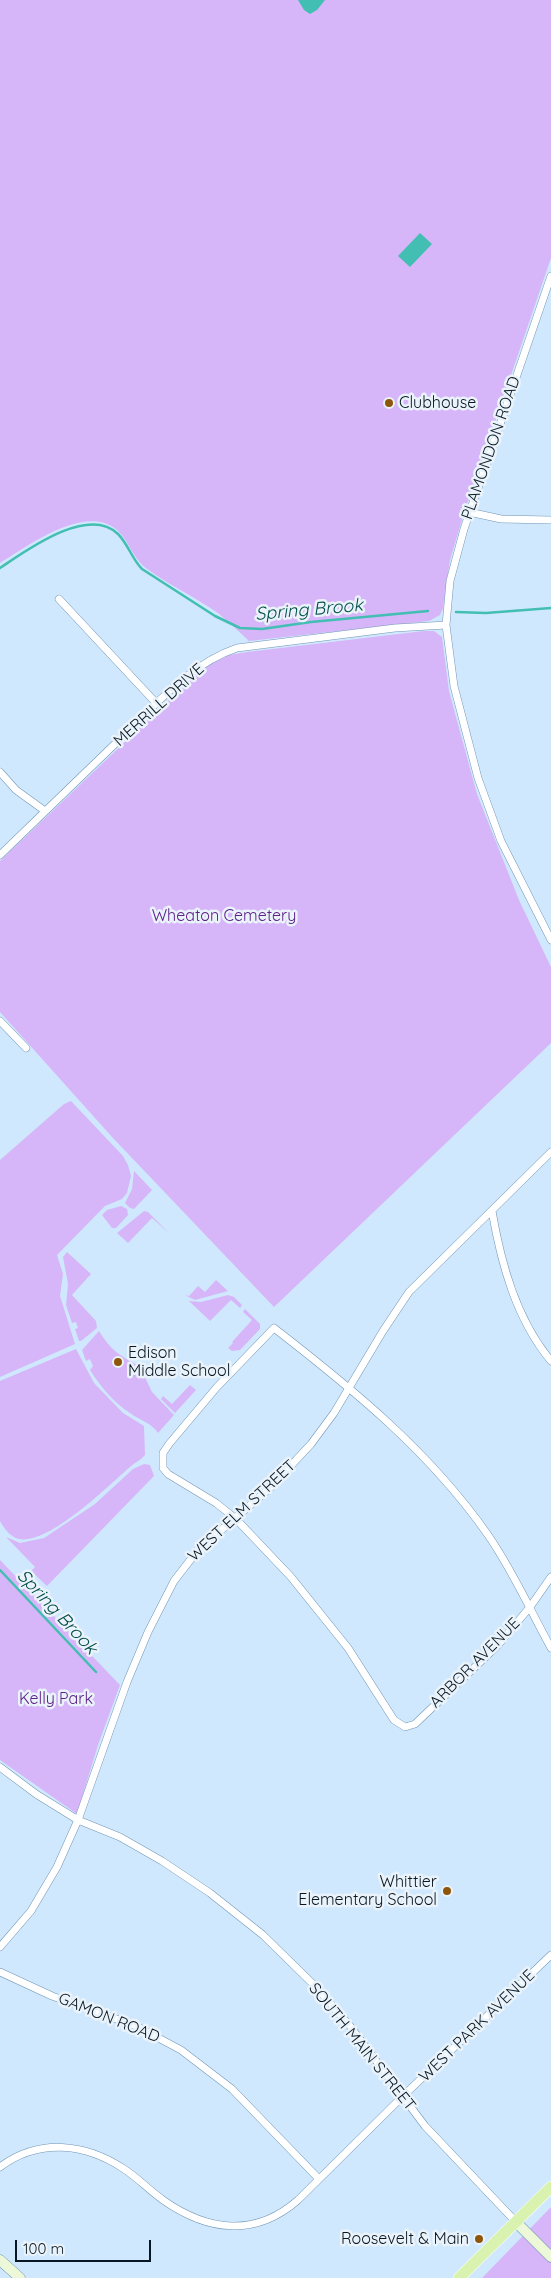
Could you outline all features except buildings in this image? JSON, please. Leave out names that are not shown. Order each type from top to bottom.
[{"type":"main road","points":[[459,2278],[551,2187]]},
{"type":"street","name":"PLAMONDON ROAD","points":[[551,276],[469,512],[450,581],[446,625],[456,695],[478,778],[501,841],[551,940]]},
{"type":"street","points":[[469,512],[501,519],[551,520]]},
{"type":"street","points":[[59,599],[157,704]]},
{"type":"street","name":"MERRILL DRIVE","points":[[0,855],[157,704],[206,661],[237,648],[395,628],[446,625]]},
{"type":"street","points":[[0,772],[16,790],[45,811]]},
{"type":"street","points":[[0,1021],[26,1048]]},
{"type":"street","name":"WEST ELM STREET","points":[[0,1947],[21,1924],[40,1897],[57,1867],[78,1820],[127,1682],[166,1596],[179,1573],[198,1550],[236,1519],[298,1459],[324,1427],[350,1387],[382,1331],[409,1292],[551,1152]]},
{"type":"street","points":[[492,1211],[501,1257],[510,1286],[535,1338],[551,1362]]},
{"type":"street","points":[[236,1519],[216,1503],[168,1474],[163,1468],[163,1453],[217,1387],[274,1328],[350,1387],[402,1434],[452,1488],[503,1558],[551,1648]]},
{"type":"street","name":"ARBOR AVENUE","points":[[236,1519],[291,1577],[327,1621],[394,1720],[405,1727],[415,1724],[480,1664],[530,1607],[551,1577]]},
{"type":"street","name":"SOUTH MAIN STREET","points":[[0,1768],[36,1794],[78,1820],[120,1837],[162,1861],[210,1893],[250,1925],[317,1988],[356,2033],[402,2097],[438,2141],[551,2257]]},
{"type":"street","name":"WEST PARK AVENUE","points":[[0,2167],[13,2158],[37,2149],[60,2146],[83,2150],[103,2157],[123,2168],[161,2198],[188,2215],[227,2227],[259,2223],[282,2213],[551,1955]]},
{"type":"street","name":"GAMON ROAD","points":[[0,1972],[52,1996],[136,2026],[181,2050],[232,2089],[319,2179]]},
{"type":"street","points":[[0,2260],[20,2278]]},
{"type":"green space","points":[[0,0],[551,0],[551,258],[464,513],[450,560],[443,608],[440,615],[429,621],[249,641],[218,613],[142,565],[117,530],[104,523],[89,521],[57,530],[0,563]]},
{"type":"green space","name":"Wheaton Cemetery","points":[[434,631],[442,637],[449,691],[477,794],[519,900],[551,967],[551,1043],[274,1307],[112,1137],[0,1012],[0,861],[191,679],[211,664],[229,655],[247,652]]},
{"type":"green space","points":[[71,1101],[123,1156],[131,1176],[127,1193],[122,1199],[105,1206],[57,1255],[63,1274],[60,1296],[75,1344],[0,1377],[0,1160],[64,1104]]},
{"type":"green space","points":[[134,1171],[152,1190],[134,1209],[125,1203],[132,1189]]},
{"type":"green space","points":[[121,1206],[127,1209],[128,1215],[116,1228],[112,1228],[102,1215],[107,1210]]},
{"type":"green space","points":[[144,1211],[148,1212],[169,1233],[152,1218],[128,1243],[117,1233]]},
{"type":"green space","points":[[67,1252],[91,1274],[72,1295],[96,1321],[97,1328],[81,1341],[79,1341],[75,1329],[78,1328],[76,1322],[72,1323],[66,1305],[68,1284],[63,1257]]},
{"type":"green space","points":[[216,1280],[228,1291],[195,1300],[185,1295],[189,1296],[198,1286],[205,1292]]},
{"type":"green space","points":[[228,1295],[234,1297],[242,1305],[240,1308],[231,1300],[210,1321],[189,1301],[201,1302]]},
{"type":"green space","points":[[245,1309],[260,1324],[260,1329],[240,1350],[232,1351],[228,1348],[252,1320],[243,1312]]},
{"type":"green space","points":[[99,1331],[108,1344],[117,1352],[140,1367],[152,1392],[174,1415],[158,1433],[118,1404],[90,1370],[93,1366],[90,1359],[86,1361],[82,1350]]},
{"type":"green space","points":[[76,1349],[94,1383],[123,1413],[144,1426],[145,1455],[62,1524],[46,1533],[31,1538],[19,1539],[10,1534],[0,1521],[0,1381]]},
{"type":"green space","points":[[190,1385],[196,1390],[175,1413],[161,1399],[163,1396],[172,1404]]},
{"type":"green space","points":[[144,1464],[150,1465],[154,1476],[47,1586],[31,1571],[35,1567],[6,1537],[20,1543],[44,1538],[95,1504],[133,1469]]},
{"type":"green space","name":"Kelly Park","points":[[0,1560],[120,1685],[98,1745],[77,1814],[0,1760]]},
{"type":"green space","points":[[551,2207],[551,2278],[482,2278]]},
{"type":"shaded area","points":[[298,0],[325,0],[317,10],[310,14],[304,10]]},
{"type":"shaded area","points":[[420,233],[432,244],[410,267],[398,256]]},
{"type":"waterway","name":"Spring Brook","points":[[0,568],[58,533],[75,527],[105,526],[118,534],[125,542],[135,561],[142,569],[215,616],[240,628],[262,629],[311,622],[428,611]]},
{"type":"waterway","name":"Spring Brook","points":[[456,612],[486,613],[551,608]]},
{"type":"waterway","name":"Spring Brook","points":[[0,1570],[96,1672]]},
{"type":"place","name":"Clubhouse","points":[[389,403]]},
{"type":"place","name":"Edison Middle School","points":[[118,1362]]},
{"type":"place","name":"Whittier Elementary School","points":[[447,1891]]},
{"type":"place","name":"Roosevelt & Main","points":[[479,2239]]}]
